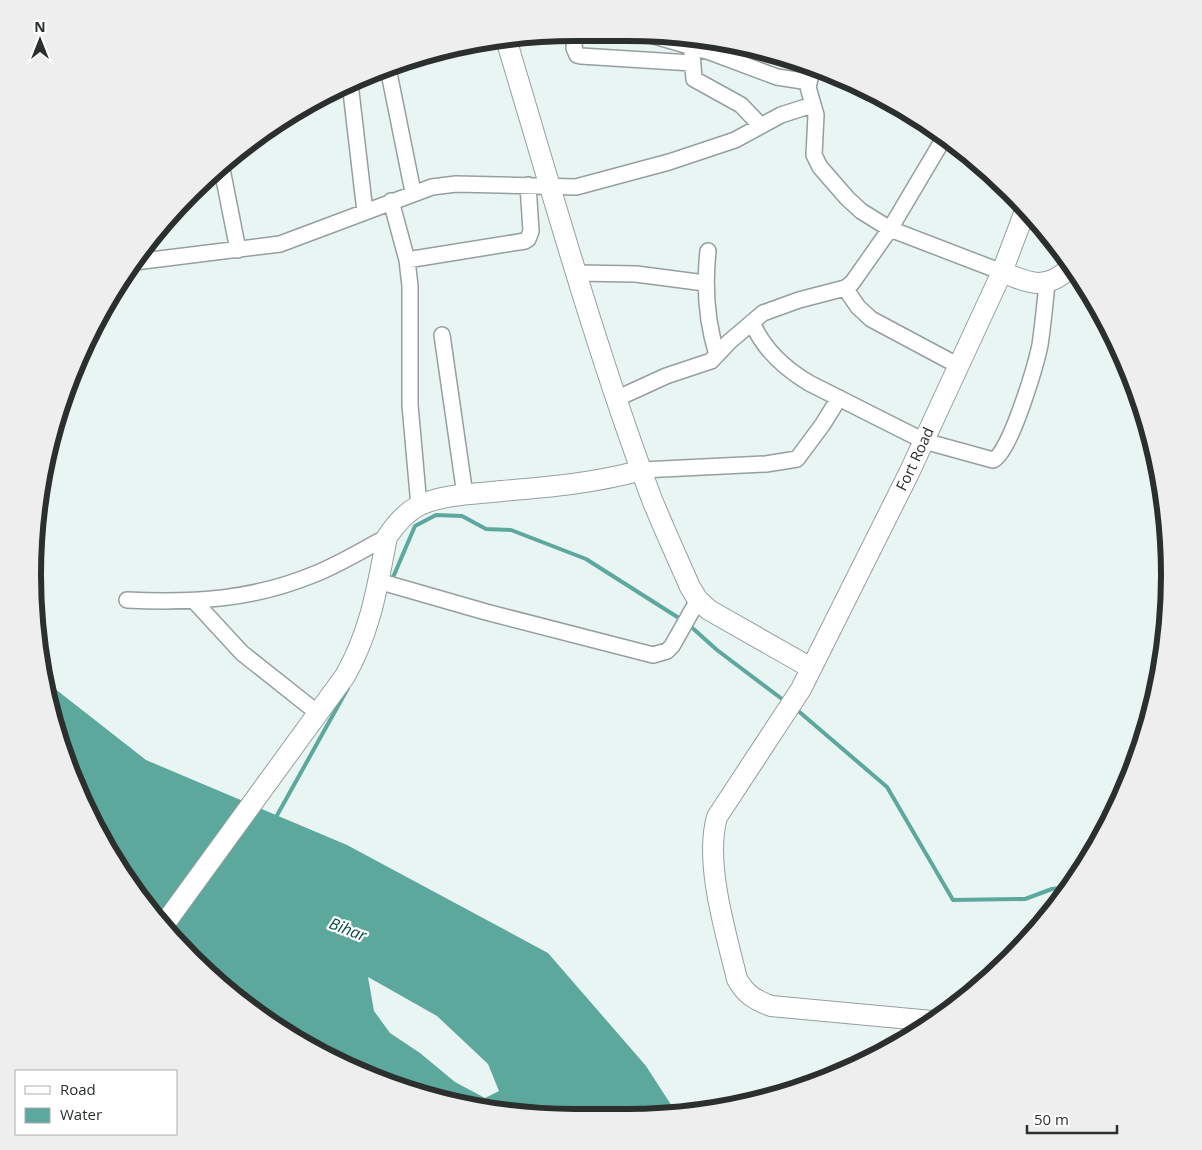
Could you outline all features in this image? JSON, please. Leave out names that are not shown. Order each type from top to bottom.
[{"type":"street","points":[[574,41],[574,48],[577,55],[581,56],[692,63]]},
{"type":"street","points":[[508,46],[576,273],[642,470],[690,587],[698,600],[723,619],[811,668]]},
{"type":"street","points":[[693,46],[693,75],[697,82],[741,105],[761,126]]},
{"type":"street","points":[[707,48],[777,77],[809,82]]},
{"type":"street","points":[[811,74],[808,92],[816,115],[816,160],[853,204],[890,229],[1027,282],[1047,283],[1066,271]]},
{"type":"street","points":[[389,75],[413,192]]},
{"type":"street","points":[[351,91],[365,212]]},
{"type":"street","points":[[144,261],[280,244],[413,192],[456,184],[550,185],[570,188],[669,162],[735,140],[781,115],[812,105]]},
{"type":"street","points":[[618,398],[666,376],[712,361],[752,322],[774,308],[844,288],[859,274],[890,229],[941,144]]},
{"type":"street","points":[[223,174],[238,250]]},
{"type":"street","points":[[407,260],[528,239],[531,231],[528,185]]},
{"type":"street","points":[[391,201],[407,260],[410,286],[410,405],[419,506]]},
{"type":"street","name":"Fort Road","points":[[922,1020],[771,1006],[756,1000],[743,990],[737,979],[718,900],[713,848],[714,829],[717,818],[791,706],[811,668],[924,441],[1002,272],[1023,217]]},
{"type":"street","points":[[708,251],[705,283],[708,320],[717,355]]},
{"type":"street","points":[[576,273],[636,274],[705,283]]},
{"type":"street","points":[[752,322],[757,336],[767,350],[792,372],[924,441],[984,459],[997,459],[1005,447],[1032,374],[1040,342],[1047,283]]},
{"type":"street","points":[[844,288],[858,307],[871,319],[959,366]]},
{"type":"street","points":[[442,335],[465,495]]},
{"type":"street","points":[[167,919],[319,714],[358,653],[370,624],[387,537],[395,525],[419,506],[465,495],[580,484],[642,470],[766,464],[797,459],[818,432],[839,398]]},
{"type":"street","points":[[126,600],[195,602],[248,594],[285,585],[316,574],[387,537]]},
{"type":"street","points":[[378,581],[486,612],[653,655],[667,651],[672,646],[698,600]]},
{"type":"street","points":[[195,602],[223,635],[242,653],[319,714]]},
{"type":"water","name":"Bihar","points":[[54,688],[146,760],[347,845],[548,953],[646,1066],[672,1107],[575,1109],[505,1104],[437,1091],[403,1080],[339,1054],[278,1019],[223,976],[198,952],[174,927],[131,872],[96,811],[82,779],[59,713]],"holes":[[[368,977],[437,1016],[488,1064],[499,1091],[485,1098],[455,1082],[420,1053],[390,1033],[374,1011]]]},
{"type":"waterway","points":[[391,582],[415,526],[436,515],[462,516],[486,529],[511,530],[586,559],[682,620]]},
{"type":"waterway","points":[[688,624],[717,650],[786,702]]},
{"type":"waterway","points":[[275,819],[348,688]]},
{"type":"waterway","points":[[796,709],[887,787],[953,900],[1025,899],[1059,888]]}]
